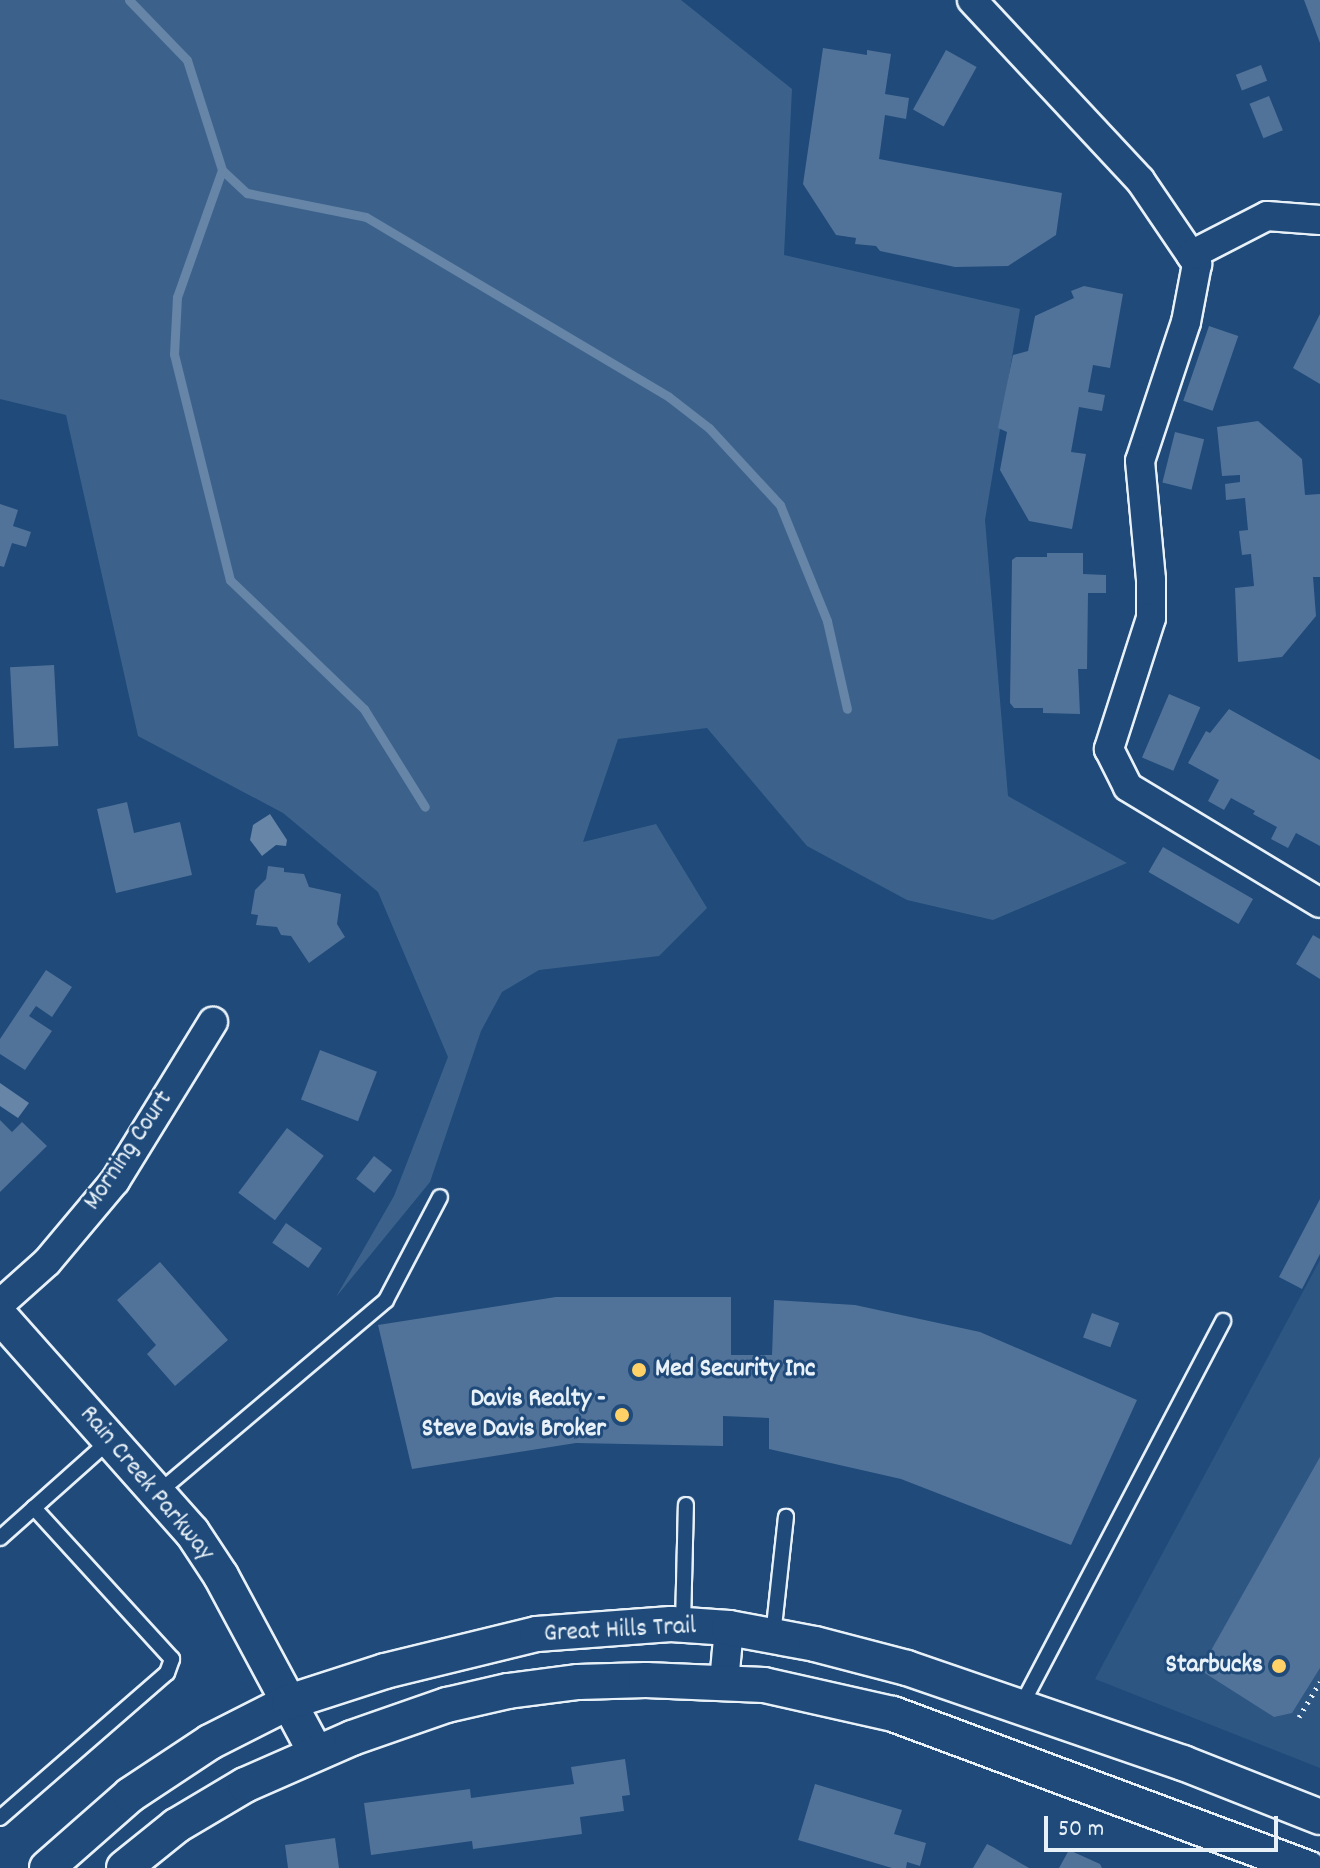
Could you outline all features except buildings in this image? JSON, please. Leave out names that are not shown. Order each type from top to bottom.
[{"type":"street","points":[[972,0],[1140,180],[1197,264],[1186,322],[1140,461],[1151,580],[1151,618],[1109,749],[1128,787],[1320,903]]},
{"type":"street","points":[[1191,255],[1267,216],[1320,220]]},
{"type":"street","name":"Morning Court","points":[[0,1304],[47,1262],[115,1181],[213,1022]]},
{"type":"street","name":"Rain Creek Parkway","points":[[0,1316],[192,1532],[221,1576],[316,1753]]},
{"type":"street","name":"Great Hills Trail","points":[[47,1868],[130,1795],[210,1742],[289,1702],[385,1671],[537,1634],[592,1628],[683,1625],[729,1628],[907,1668],[1183,1763],[1320,1817]]},
{"type":"street","points":[[724,1682],[729,1628]]},
{"type":"street","name":"Great Hills Trail","points":[[124,1868],[176,1826],[245,1785],[316,1753],[447,1705],[508,1691],[578,1682],[724,1682],[822,1696],[893,1714],[1308,1868]]},
{"type":"lane","points":[[159,1492],[386,1300],[440,1197]]},
{"type":"lane","points":[[1021,1706],[1223,1321]]},
{"type":"lane","points":[[0,1538],[111,1439]]},
{"type":"lane","points":[[683,1625],[686,1505]]},
{"type":"lane","points":[[0,1818],[167,1673],[172,1659],[34,1508]]},
{"type":"lane","points":[[773,1636],[786,1517]]},
{"type":"path","points":[[1299,1717],[1320,1682]]},
{"type":"shaded area","points":[[0,0],[681,0],[792,89],[784,255],[1020,309],[985,520],[1008,796],[1127,863],[993,920],[907,900],[807,846],[707,728],[618,739],[583,842],[656,824],[707,908],[659,956],[539,970],[502,992],[481,1031],[430,1182],[336,1297],[394,1196],[448,1057],[378,892],[283,813],[138,736],[66,415],[0,399]]},
{"type":"shaded area","points":[[270,814],[287,840],[286,846],[276,845],[262,856],[250,840],[253,825]]},
{"type":"shaded area","points":[[0,1083],[29,1103],[18,1118],[0,1106]]},
{"type":"shaded area","points":[[1320,1260],[1320,1768],[1095,1679]]},
{"type":"waterway","points":[[129,0],[187,60],[222,170],[247,193],[366,217],[669,397],[709,428],[780,505],[827,621],[847,709]]},
{"type":"waterway","points":[[222,170],[177,297],[174,354],[230,580],[364,709],[425,807]]},
{"type":"place","name":"Med Security Inc","points":[[639,1370]]},
{"type":"place","name":"Davis Realty - Steve Davis Broker","points":[[622,1415]]},
{"type":"place","name":"Starbucks","points":[[1279,1666]]}]
